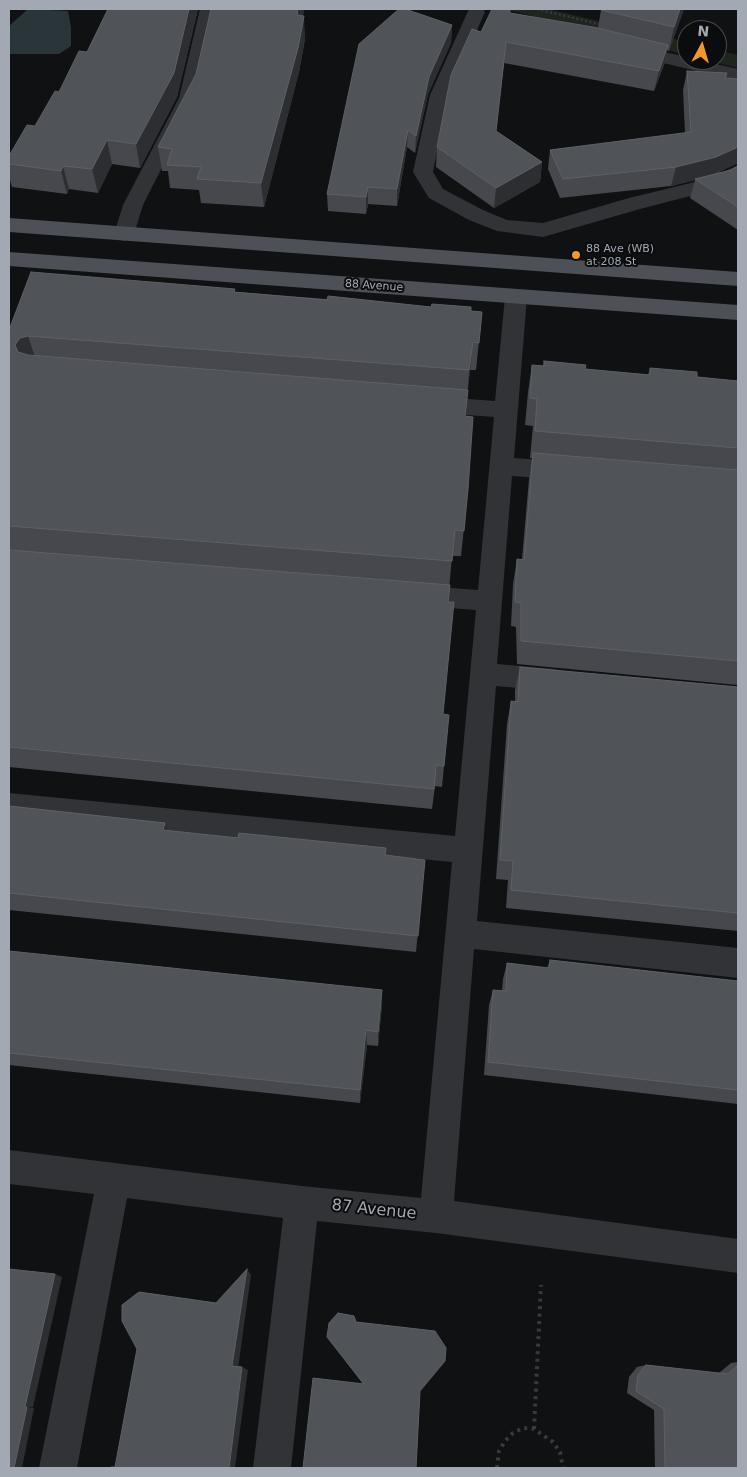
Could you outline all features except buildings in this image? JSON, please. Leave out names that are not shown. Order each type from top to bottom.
[{"type":"main road","points":[[9,225],[738,279]]},
{"type":"main road","name":"88 Avenue","points":[[9,259],[738,314]]},
{"type":"street","points":[[124,234],[134,205],[188,98],[209,9]]},
{"type":"street","points":[[495,17],[474,10],[439,95],[423,172],[436,193],[476,215],[504,226],[543,230],[636,203],[718,184],[738,171]]},
{"type":"street","points":[[612,45],[738,75]]},
{"type":"street","points":[[436,1216],[516,297]]},
{"type":"street","points":[[408,402],[506,410]]},
{"type":"street","points":[[501,466],[590,473]]},
{"type":"street","points":[[391,593],[489,601]]},
{"type":"street","points":[[483,674],[581,683]]},
{"type":"street","points":[[9,806],[468,850]]},
{"type":"street","points":[[460,933],[738,963]]},
{"type":"street","name":"87 Avenue","points":[[9,1166],[302,1203],[436,1216],[738,1256]]},
{"type":"street","points":[[58,1468],[114,1180]]},
{"type":"street","points":[[272,1468],[302,1203]]},
{"type":"path","points":[[534,1429],[541,1285]]},
{"type":"path","points":[[497,1468],[499,1451],[505,1441],[513,1433],[523,1428],[534,1429],[553,1442],[560,1452],[563,1468]]},
{"type":"shaded area","points":[[28,9],[68,11],[71,27],[71,46],[59,54],[9,54],[9,26]]},
{"type":"shaded area","points":[[504,9],[548,9],[677,40],[677,52]]},
{"type":"shaded area","points":[[727,52],[738,55],[738,68],[727,65]]},
{"type":"place","name":"88 Ave (WB) at 208 St","points":[[576,255]]}]
